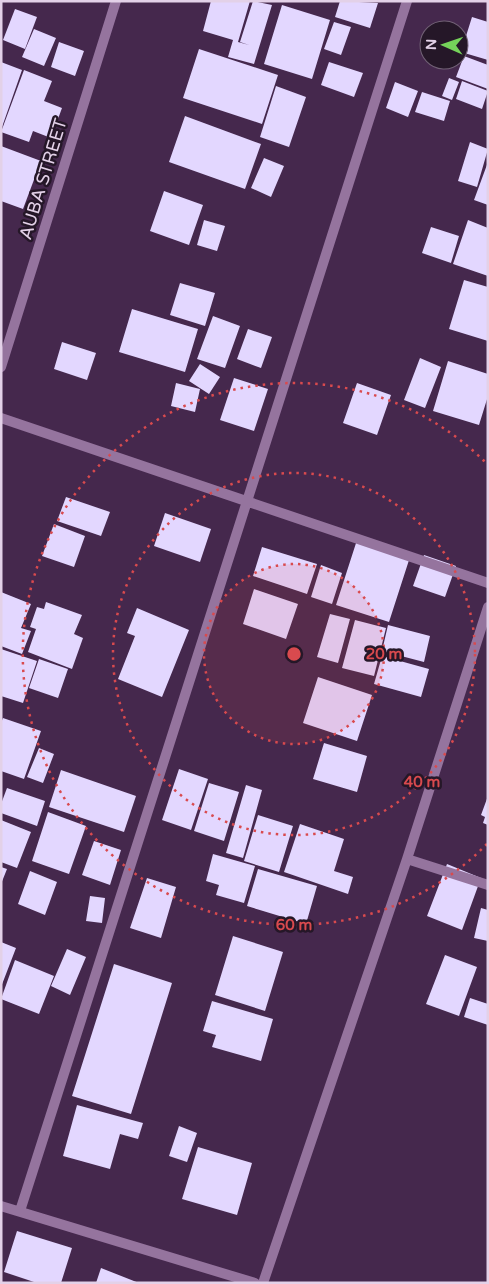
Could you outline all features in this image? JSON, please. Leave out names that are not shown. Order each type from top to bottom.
[{"type":"street","name":"AUBA STREET","points":[[1,367],[116,1]]},
{"type":"street","points":[[20,1211],[407,1]]},
{"type":"street","points":[[1,418],[488,583]]},
{"type":"street","points":[[263,1283],[407,859],[488,607]]},
{"type":"street","points":[[407,859],[488,886]]},
{"type":"street","points":[[1,1206],[256,1283]]},
{"type":"building","points":[[211,1],[250,1],[238,42],[249,45],[240,42],[253,1],[272,5],[254,64],[228,57],[233,40],[203,31]]},
{"type":"building","points":[[340,1],[378,3],[370,28],[335,17]]},
{"type":"building","points":[[282,5],[330,20],[312,79],[264,64]]},
{"type":"building","points":[[15,9],[37,17],[25,49],[3,40]]},
{"type":"building","points":[[472,17],[488,22],[488,60],[469,54],[469,27]]},
{"type":"building","points":[[334,22],[351,27],[341,55],[324,49]]},
{"type":"building","points":[[34,29],[56,38],[44,66],[22,57]]},
{"type":"building","points":[[59,42],[84,51],[75,76],[51,67]]},
{"type":"building","points":[[199,49],[278,75],[262,124],[183,98]]},
{"type":"building","points":[[469,58],[488,65],[488,89],[456,77],[459,70],[469,70]]},
{"type":"building","points":[[1,62],[22,70],[2,127],[1,127]]},
{"type":"building","points":[[329,62],[363,73],[354,97],[321,85]]},
{"type":"building","points":[[24,70],[52,81],[44,101],[62,108],[51,138],[33,131],[29,142],[1,132]]},
{"type":"building","points":[[449,78],[459,82],[452,100],[442,96]]},
{"type":"building","points":[[462,81],[488,91],[482,109],[456,99]]},
{"type":"building","points":[[395,82],[418,91],[408,117],[386,108]]},
{"type":"building","points":[[276,86],[306,97],[289,147],[260,137]]},
{"type":"building","points":[[422,92],[450,101],[444,121],[415,112]]},
{"type":"building","points":[[185,116],[261,144],[245,189],[169,162]]},
{"type":"building","points":[[470,142],[488,149],[477,187],[458,181]]},
{"type":"building","points":[[1,146],[41,161],[23,209],[1,201]]},
{"type":"building","points":[[264,158],[284,166],[271,197],[251,188]]},
{"type":"building","points":[[488,162],[488,205],[474,200]]},
{"type":"building","points":[[164,191],[203,205],[189,245],[150,231]]},
{"type":"building","points":[[204,220],[225,226],[217,251],[197,245]]},
{"type":"building","points":[[468,220],[488,228],[488,276],[453,264]]},
{"type":"building","points":[[431,227],[459,236],[451,263],[422,253]]},
{"type":"building","points":[[464,280],[488,287],[488,341],[449,329]]},
{"type":"building","points":[[180,283],[215,293],[205,326],[170,315]]},
{"type":"building","points":[[132,309],[198,329],[185,372],[119,352]]},
{"type":"building","points":[[213,316],[240,326],[225,368],[197,359]]},
{"type":"building","points":[[248,329],[272,337],[261,368],[237,359]]},
{"type":"building","points":[[62,342],[96,353],[87,380],[54,369]]},
{"type":"building","points":[[420,358],[441,367],[425,408],[404,400]]},
{"type":"building","points":[[448,361],[488,374],[488,396],[479,425],[433,411]]},
{"type":"building","points":[[200,364],[220,377],[209,394],[189,381]]},
{"type":"building","points":[[234,378],[268,389],[254,431],[220,420]]},
{"type":"building","points":[[176,383],[200,389],[195,412],[171,406]]},
{"type":"building","points":[[357,383],[391,395],[377,435],[343,423]]},
{"type":"building","points":[[66,497],[110,512],[101,536],[57,521]]},
{"type":"building","points":[[165,513],[211,529],[200,562],[154,546]]},
{"type":"building","points":[[54,524],[85,536],[74,567],[42,556]]},
{"type":"building","points":[[357,540],[410,557],[389,622],[336,605]]},
{"type":"building","points":[[262,547],[317,564],[307,594],[253,576]]},
{"type":"building","points":[[424,555],[456,566],[445,597],[413,586]]},
{"type":"building","points":[[321,565],[342,573],[332,604],[311,597]]},
{"type":"building","points":[[254,589],[298,604],[286,639],[243,624]]},
{"type":"building","points":[[1,592],[31,604],[21,628],[31,631],[22,654],[1,646]]},
{"type":"building","points":[[46,602],[82,615],[74,634],[83,638],[72,669],[28,652],[36,629],[30,627],[37,607],[44,609]]},
{"type":"building","points":[[137,608],[189,630],[162,697],[118,679],[135,636],[127,633]]},
{"type":"building","points":[[330,614],[350,619],[338,663],[317,657]]},
{"type":"building","points":[[355,620],[386,628],[374,676],[342,668]]},
{"type":"building","points":[[388,625],[430,636],[424,662],[382,651]]},
{"type":"building","points":[[1,649],[37,661],[23,703],[1,696]]},
{"type":"building","points":[[382,656],[429,669],[421,697],[374,684]]},
{"type":"building","points":[[39,659],[68,669],[58,698],[29,688]]},
{"type":"building","points":[[318,677],[372,695],[357,741],[303,723]]},
{"type":"building","points":[[3,718],[41,731],[24,779],[1,771],[1,723]]},
{"type":"building","points":[[324,743],[367,756],[357,792],[313,779]]},
{"type":"building","points":[[39,748],[54,754],[43,783],[27,777]]},
{"type":"building","points":[[179,769],[208,779],[191,830],[162,820]]},
{"type":"building","points":[[61,770],[136,796],[124,832],[49,807]]},
{"type":"building","points":[[209,783],[239,792],[224,841],[194,831]]},
{"type":"building","points":[[246,785],[262,790],[243,858],[226,853]]},
{"type":"building","points":[[7,788],[45,801],[37,826],[1,813],[1,804]]},
{"type":"building","points":[[488,796],[488,825],[483,823],[485,817],[481,815]]},
{"type":"building","points":[[48,812],[86,826],[69,874],[32,861]]},
{"type":"building","points":[[258,815],[293,826],[279,872],[244,861]]},
{"type":"building","points":[[1,820],[31,832],[17,868],[1,862]]},
{"type":"building","points":[[300,824],[344,839],[334,871],[353,877],[348,894],[284,872]]},
{"type":"building","points":[[94,841],[121,850],[110,885],[82,875]]},
{"type":"building","points":[[213,854],[255,866],[244,903],[216,895],[219,885],[206,881]]},
{"type":"building","points":[[447,864],[481,878],[462,930],[427,916]]},
{"type":"building","points":[[1,867],[7,869],[1,884]]},
{"type":"building","points":[[258,869],[317,886],[306,924],[247,906]]},
{"type":"building","points":[[30,871],[57,882],[45,915],[18,904]]},
{"type":"building","points":[[147,878],[176,887],[161,938],[130,928]]},
{"type":"building","points":[[90,896],[105,898],[102,923],[86,921]]},
{"type":"building","points":[[481,908],[488,910],[488,941],[474,938]]},
{"type":"building","points":[[233,936],[283,952],[265,1011],[215,995]]},
{"type":"building","points":[[1,942],[16,948],[1,987]]},
{"type":"building","points":[[67,949],[86,957],[70,995],[51,986]]},
{"type":"building","points":[[445,955],[477,967],[459,1016],[426,1004]]},
{"type":"building","points":[[15,960],[54,976],[39,1014],[1,999]]},
{"type":"building","points":[[114,964],[172,983],[131,1114],[72,1096]]},
{"type":"building","points":[[470,998],[488,1004],[488,1025],[464,1017]]},
{"type":"building","points":[[212,1001],[273,1019],[261,1061],[212,1047],[216,1035],[203,1031]]},
{"type":"building","points":[[77,1105],[143,1123],[138,1139],[120,1134],[110,1169],[63,1156]]},
{"type":"building","points":[[179,1126],[197,1133],[187,1162],[169,1156]]},
{"type":"building","points":[[198,1147],[252,1163],[237,1215],[182,1199]]},
{"type":"building","points":[[17,1231],[72,1248],[61,1283],[37,1283],[4,1272]]},
{"type":"building","points":[[101,1268],[139,1283],[96,1283]]}]
